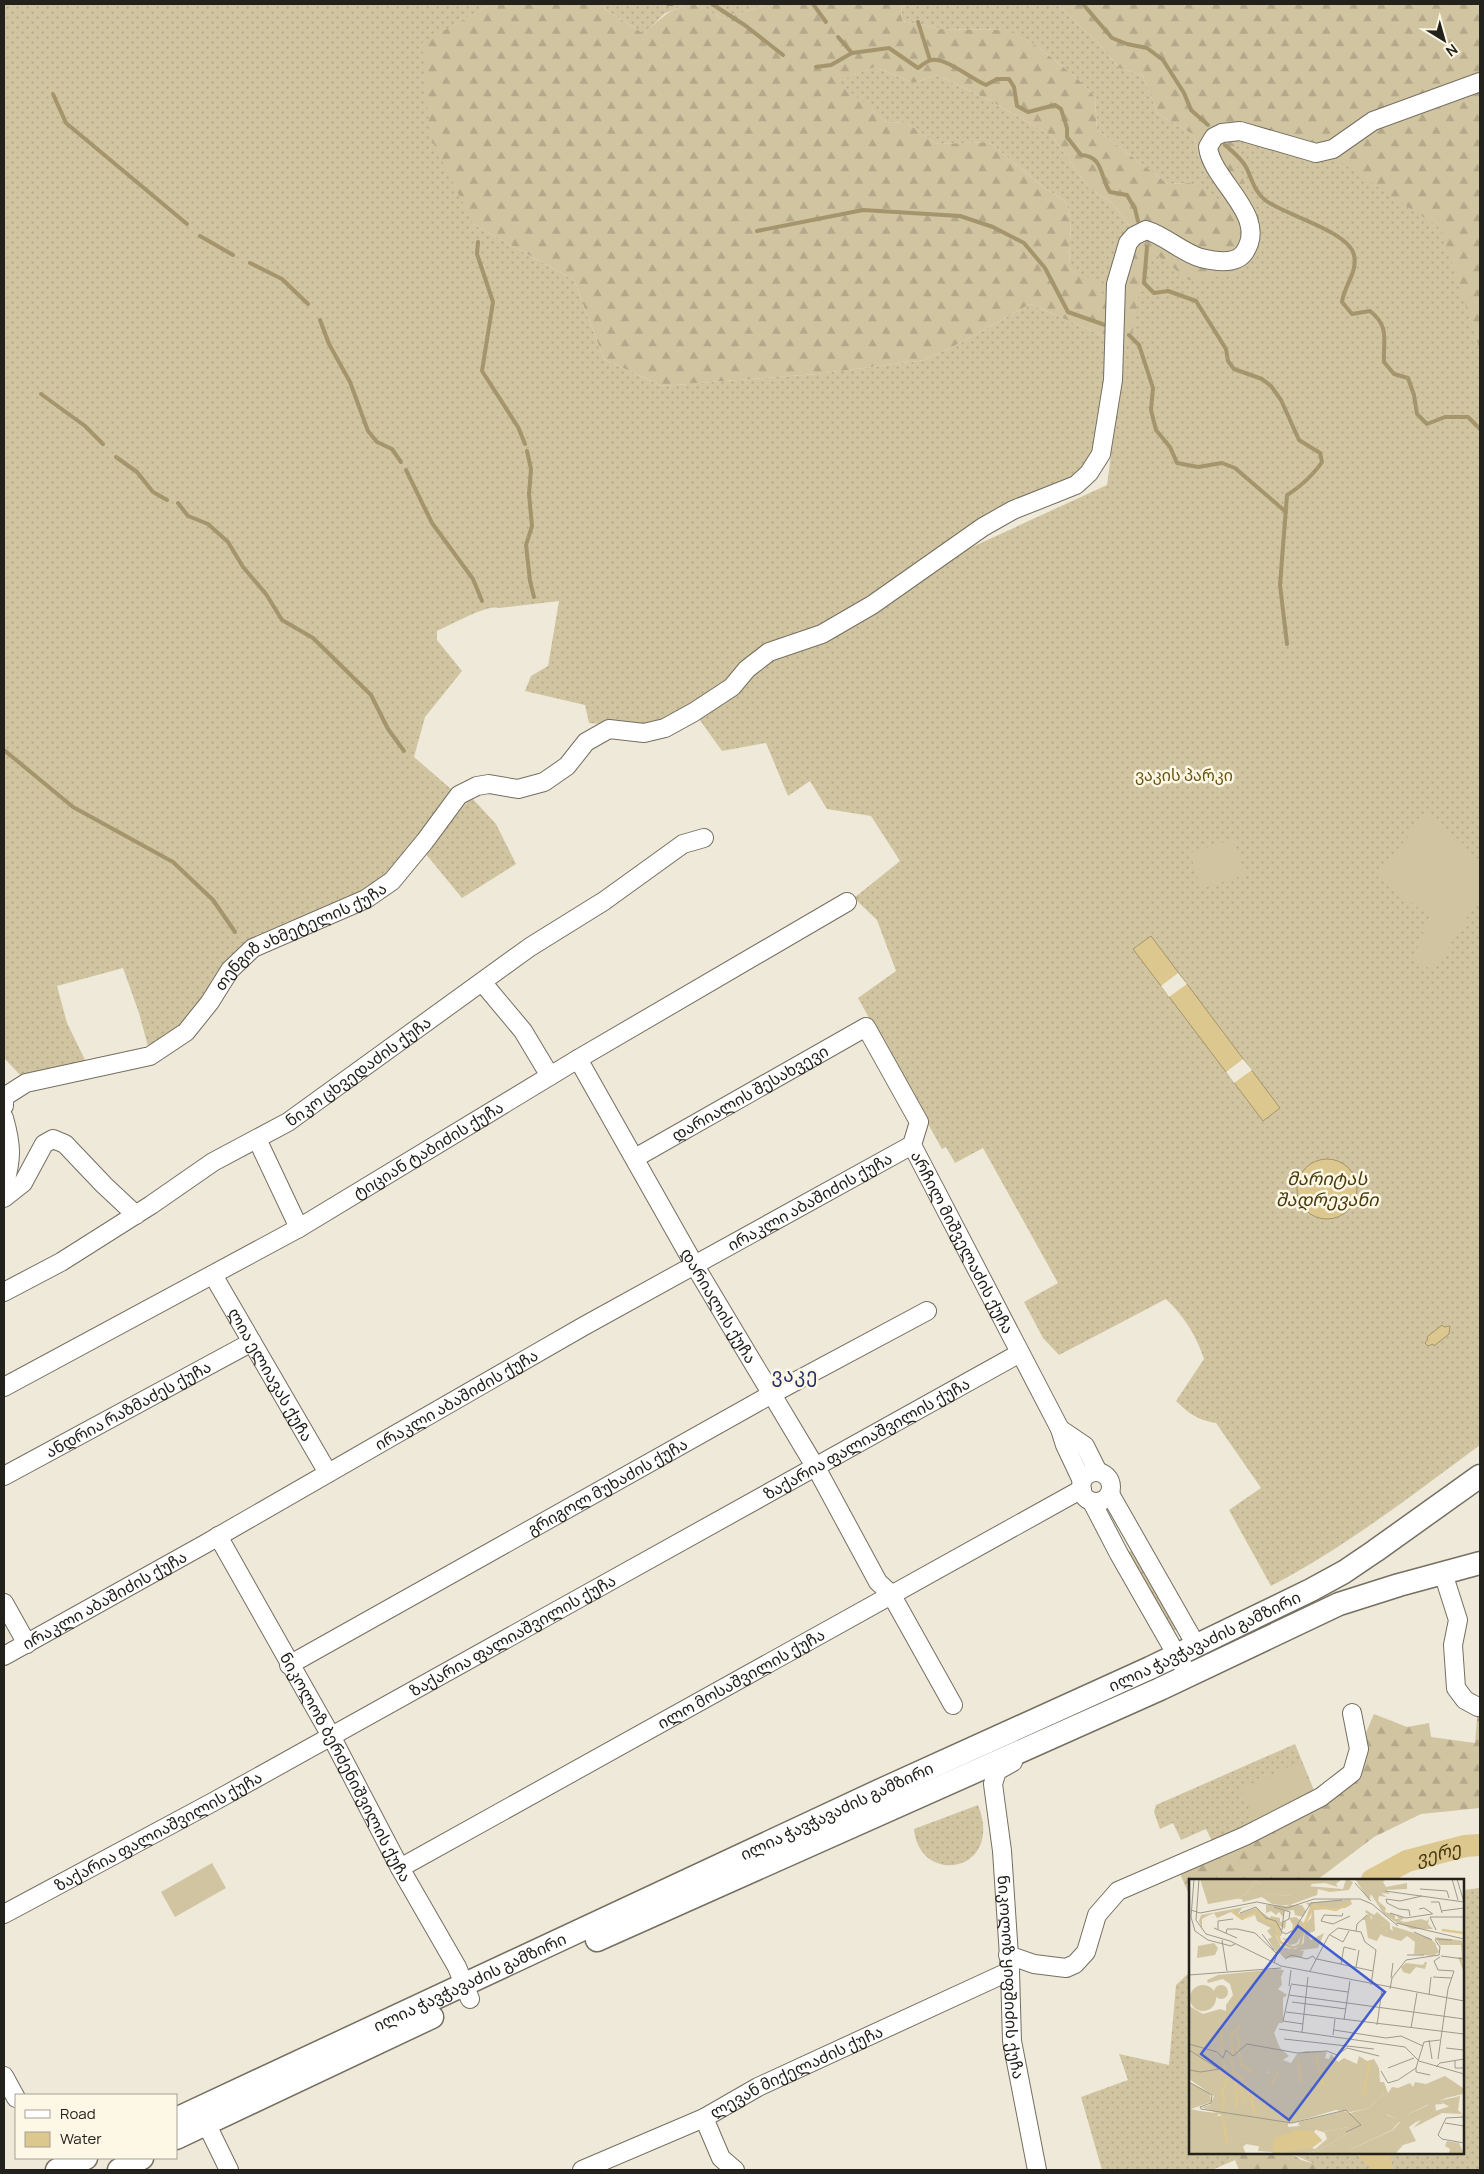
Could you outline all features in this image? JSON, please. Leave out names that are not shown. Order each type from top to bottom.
[{"type":"main road","name":"ილია ჭავჭავაძის გამზირი","points":[[178,2137],[265,2098],[468,1992],[816,1820],[1200,1645],[1344,1572],[1480,1476]]},
{"type":"main road","name":"ილია ჭავჭავაძის გამზირი","points":[[178,2118],[468,1992],[594,1941],[1023,1750],[1339,1604],[1480,1563]]},
{"type":"main road","points":[[54,2166],[82,2159]]},
{"type":"main road","points":[[119,2170],[140,2159]]},
{"type":"street","name":"თენგიზ ახმეტელის ქუჩა","points":[[4,1106],[4,1097],[26,1083],[150,1056],[186,1032],[210,1002],[230,970],[253,948],[366,899],[392,881],[425,842],[459,795],[477,786],[488,784],[518,789],[544,782],[567,766],[594,736],[609,729],[644,733],[665,728],[732,687],[746,669],[769,652],[822,634],[872,604],[983,527],[1012,510],[1076,485],[1089,473],[1101,454],[1111,405],[1116,334],[1116,284],[1128,243],[1134,236],[1146,230],[1157,233],[1188,253],[1218,261],[1231,260],[1242,255],[1249,243],[1251,234],[1249,222],[1241,204],[1209,160],[1208,147],[1214,137],[1222,133],[1240,131],[1316,153],[1333,149],[1347,141],[1372,121],[1480,82]]},
{"type":"street","name":"ნიკო ცხვედაძის ქუჩა","points":[[4,1292],[61,1262],[136,1215],[213,1162],[288,1122],[530,947],[604,901],[683,844],[704,838]]},
{"type":"street","name":"ტიციან ტაბიძის ქუჩა","points":[[4,1387],[299,1228],[578,1059],[847,902]]},
{"type":"street","points":[[482,982],[523,1030],[550,1076]]},
{"type":"street","name":"არჩილ მიშველაძის ქუჩა","points":[[866,1027],[919,1122],[912,1145],[1060,1429],[1085,1491],[1176,1656],[1183,1666],[1199,1670]]},
{"type":"street","name":"დარიალის შესახვევი","points":[[635,1158],[866,1027]]},
{"type":"street","name":"დარიალის ქუჩა","points":[[578,1059],[695,1266],[816,1468],[878,1582],[891,1594],[953,1705]]},
{"type":"street","points":[[4,1118],[11,1142],[9,1170],[4,1187]]},
{"type":"street","points":[[4,1198],[23,1183],[44,1144],[53,1139],[65,1144],[136,1215]]},
{"type":"street","points":[[257,1139],[299,1228]]},
{"type":"street","name":"ირაკლი აბაშიძის ქუჩა","points":[[4,1656],[550,1346],[912,1145]]},
{"type":"street","name":"ლია ელიავას ქუჩა","points":[[213,1275],[328,1473]]},
{"type":"street","name":"გრიგოლ მუხაძის ქუჩა","points":[[290,1665],[772,1394],[927,1311]]},
{"type":"street","name":"ანდრია რაზმაძეს ქუჩა","points":[[4,1476],[252,1342]]},
{"type":"street","name":"ზაქარია ფალიაშვილის ქუჩა","points":[[4,1914],[213,1802],[1020,1353]]},
{"type":"street","name":"არჩილ მიშველაძის ქუჩა","points":[[1060,1429],[1084,1446],[1098,1472]]},
{"type":"street","points":[[1098,1472],[1110,1480],[1112,1489],[1103,1501],[1085,1491],[1089,1474],[1098,1472]]},
{"type":"street","name":"ილო მოსაშვილის ქუჩა","points":[[400,1868],[891,1594],[1085,1491]]},
{"type":"street","points":[[1110,1494],[1192,1638],[1200,1645]]},
{"type":"street","name":"ნიკოლოზ ბერძენიშვილის ქუჩა","points":[[218,1536],[331,1736],[468,1992]]},
{"type":"street","points":[[1443,1573],[1458,1620],[1453,1645],[1456,1688],[1465,1700],[1479,1707]]},
{"type":"street","points":[[4,1603],[27,1644]]},
{"type":"street","points":[[1009,1963],[1066,1968],[1075,1964],[1086,1952],[1097,1915],[1118,1891],[1245,1836],[1321,1797],[1352,1773],[1358,1749],[1352,1712]]},
{"type":"street","points":[[970,1773],[983,1774],[993,1784],[997,1771],[1014,1762],[1023,1750]]},
{"type":"street","name":"ნიკოლოზ ყიფშიძის ქუჩა","points":[[993,1784],[1002,1852],[1012,2041],[1036,2170]]},
{"type":"street","name":"ლევან მიქელაძის ქუჩა","points":[[582,2170],[704,2118],[758,2087],[1009,1963]]},
{"type":"street","points":[[4,2076],[15,2096]]},
{"type":"street","points":[[704,2118],[721,2158],[735,2170]]},
{"type":"street","points":[[206,2123],[229,2170]]},
{"type":"green space","name":"ვაკის პარკი","points":[[4,4],[491,4],[423,43],[473,224],[574,280],[604,359],[662,386],[817,374],[925,360],[966,340],[1030,304],[1104,336],[1141,244],[1237,266],[1259,229],[1216,114],[1480,55],[1480,1445],[1326,1555],[1271,1586],[1229,1510],[1261,1488],[1216,1423],[1194,1416],[1176,1401],[1204,1359],[1189,1326],[1166,1299],[1059,1355],[1043,1338],[1024,1302],[1058,1283],[983,1148],[955,1163],[946,1147],[942,1149],[858,998],[896,971],[877,920],[854,898],[900,861],[871,816],[827,809],[810,781],[788,796],[766,743],[722,751],[694,712],[687,710],[640,727],[589,723],[585,705],[525,691],[531,676],[548,666],[559,601],[486,609],[437,631],[437,640],[462,671],[425,717],[414,757],[451,789],[446,804],[415,845],[374,887],[254,939],[219,971],[198,1009],[161,1044],[149,1050],[139,1013],[123,968],[57,986],[67,1023],[87,1064],[24,1079],[4,1058]],"holes":[[[1111,455],[1107,485],[970,548],[1067,480]]]},
{"type":"green space","points":[[491,4],[602,4],[606,10],[644,34],[668,13],[689,4],[700,6],[724,19],[768,4],[907,4],[901,7],[902,21],[943,29],[1007,30],[1037,46],[1077,78],[1095,97],[1097,130],[1168,184],[1190,183],[1213,194],[1220,201],[1226,195],[1199,157],[1194,135],[1158,114],[1143,76],[1119,68],[1101,46],[1057,4],[1480,4],[1480,350],[1441,229],[1314,144],[1242,138],[1231,153],[1259,215],[1258,252],[1236,276],[1189,280],[1156,254],[1144,260],[1131,342],[1104,336],[1030,304],[966,340],[925,360],[817,374],[662,386],[604,359],[574,280],[473,224],[430,136],[422,43]],"holes":[[[875,67],[914,83],[937,75],[991,101],[1052,136],[1088,187],[1112,203],[1130,226],[1116,254],[1108,302],[1104,302],[1100,284],[1069,267],[1071,218],[1065,201],[1043,187],[989,142],[937,144],[907,123],[886,122],[838,81]]]},
{"type":"green space","points":[[602,4],[686,4],[664,14],[644,34],[606,10]]},
{"type":"green space","points":[[695,4],[768,4],[724,19]]},
{"type":"green space","points":[[907,4],[1057,4],[1101,46],[1119,68],[1143,76],[1158,114],[1194,135],[1199,157],[1226,195],[1220,201],[1190,183],[1168,184],[1097,130],[1095,97],[1077,78],[1037,46],[1006,30],[943,29],[902,21],[901,7]]},
{"type":"green space","points":[[875,67],[914,83],[937,75],[991,101],[1052,136],[1088,187],[1112,203],[1130,226],[1116,254],[1108,302],[1104,302],[1083,276],[1069,267],[1071,218],[1065,201],[1043,187],[989,142],[937,144],[907,123],[886,122],[837,81]]},
{"type":"green space","points":[[471,797],[496,824],[516,864],[462,898],[425,853]]},
{"type":"green space","points":[[1426,815],[1465,845],[1472,859],[1480,867],[1480,897],[1434,971],[1411,958],[1426,935],[1421,931],[1430,917],[1376,875]]},
{"type":"green space","points":[[1233,839],[1245,875],[1201,889],[1190,853]]},
{"type":"green space","points":[[1135,1549],[1180,1628],[1169,1633],[1125,1554]]},
{"type":"green space","points":[[1478,1707],[1480,1708],[1480,1808],[1421,1814],[1374,1837],[1318,1879],[1189,1879],[1189,1895],[1178,1869],[1352,1773],[1359,1749],[1374,1714],[1407,1727],[1429,1723],[1431,1737],[1475,1743]]},
{"type":"green space","points":[[1295,1744],[1316,1795],[1212,1841],[1206,1829],[1181,1840],[1173,1823],[1160,1829],[1154,1812],[1156,1805]]},
{"type":"green space","points":[[1300,1762],[1314,1795],[1255,1821],[1240,1789]]},
{"type":"green space","points":[[978,1805],[983,1828],[980,1846],[971,1858],[958,1864],[944,1865],[930,1859],[919,1847],[914,1829]]},
{"type":"green space","points":[[212,1863],[226,1888],[175,1917],[161,1892]]},
{"type":"green space","points":[[1480,1888],[1480,2170],[1393,2170],[1391,2161],[1386,2154],[1464,2154],[1464,1890]]},
{"type":"green space","points":[[1189,1973],[1189,2154],[1240,2154],[1235,2160],[1212,2170],[1102,2170],[1081,2097],[1128,2080],[1119,2054],[1169,2065],[1176,1985]]},
{"type":"green space","points":[[1240,2154],[1292,2154],[1301,2160],[1319,2165],[1323,2170],[1239,2170],[1235,2160]]},
{"type":"green space","points":[[1293,2154],[1356,2154],[1373,2166],[1374,2170],[1323,2170],[1317,2165]]},
{"type":"water","points":[[1151,936],[1280,1108],[1263,1121],[1133,949]]},
{"type":"water","name":"მარიტას შადრევანი","points":[[1321,1159],[1333,1159],[1344,1164],[1352,1172],[1357,1183],[1355,1201],[1344,1214],[1333,1219],[1321,1219],[1310,1214],[1302,1206],[1297,1195],[1297,1183],[1302,1172],[1310,1164]]},
{"type":"water","points":[[1442,1325],[1444,1327],[1450,1326],[1449,1334],[1434,1346],[1433,1344],[1428,1346],[1425,1343],[1428,1339],[1427,1337]]},
{"type":"pier","points":[[1178,973],[1187,984],[1169,997],[1161,986]]},
{"type":"pier","points":[[1243,1059],[1252,1070],[1234,1083],[1226,1072]]},
{"type":"waterway","points":[[712,4],[746,26],[783,55]]},
{"type":"waterway","points":[[813,4],[826,22]]},
{"type":"waterway","points":[[1083,4],[1112,38],[1127,44],[1147,48],[1163,60],[1184,93],[1191,110],[1208,125]]},
{"type":"waterway","points":[[918,22],[930,60]]},
{"type":"waterway","points":[[838,37],[852,53]]},
{"type":"waterway","points":[[816,67],[831,65],[852,53],[889,48],[918,68],[929,61],[938,60],[952,65],[986,85],[997,79],[1009,79],[1014,87],[1017,106],[1028,112],[1055,105],[1061,109],[1067,128],[1067,137],[1081,155],[1088,156],[1098,163],[1110,192],[1127,195],[1135,209],[1138,221]]},
{"type":"waterway","points":[[53,94],[66,123],[187,224]]},
{"type":"waterway","points":[[1225,145],[1244,164],[1256,189],[1265,200],[1329,231],[1350,246],[1355,261],[1342,302],[1352,314],[1370,311],[1380,322],[1384,334],[1384,362],[1394,374],[1408,378],[1414,395],[1417,414],[1427,424],[1445,417],[1468,417],[1480,429]]},
{"type":"waterway","points":[[757,231],[863,210],[960,216],[993,227],[1024,243],[1045,268],[1068,312],[1105,325]]},
{"type":"waterway","points":[[200,236],[233,255]]},
{"type":"waterway","points":[[478,242],[477,254],[493,302],[482,371],[518,427],[525,444]]},
{"type":"waterway","points":[[1147,247],[1144,283],[1154,293],[1168,291],[1196,301],[1226,349],[1228,361],[1234,369],[1262,379],[1271,386],[1281,400],[1299,440],[1320,453],[1322,462],[1319,467],[1301,485],[1287,495],[1280,585],[1287,644]]},
{"type":"waterway","points":[[250,263],[282,279],[308,304]]},
{"type":"waterway","points":[[320,320],[329,344],[350,382],[368,431],[377,442],[392,449],[401,462]]},
{"type":"waterway","points":[[1129,335],[1139,345],[1153,388],[1151,410],[1156,430],[1170,447],[1177,463],[1198,467],[1222,463],[1235,468],[1286,512]]},
{"type":"waterway","points":[[41,394],[85,426],[103,444]]},
{"type":"waterway","points":[[527,451],[531,469],[529,494],[532,526],[526,545],[530,581],[534,597]]},
{"type":"waterway","points":[[116,457],[137,472],[153,492],[167,500]]},
{"type":"waterway","points":[[406,470],[432,523],[473,579],[482,601]]},
{"type":"waterway","points":[[178,503],[188,516],[208,524],[228,542],[243,567],[266,594],[282,620],[313,638],[371,695],[388,729],[404,751]]},
{"type":"waterway","points":[[4,750],[73,807],[173,862],[213,900],[235,932]]},
{"type":"waterway","name":"ვერე","points":[[1374,1879],[1407,1861],[1465,1846],[1480,1845]]},
{"type":"waterway","name":"ვერე","points":[[1372,2154],[1379,2159],[1382,2170]]},
{"type":"district","name":"ვაკე","points":[[795,1375]]}]
